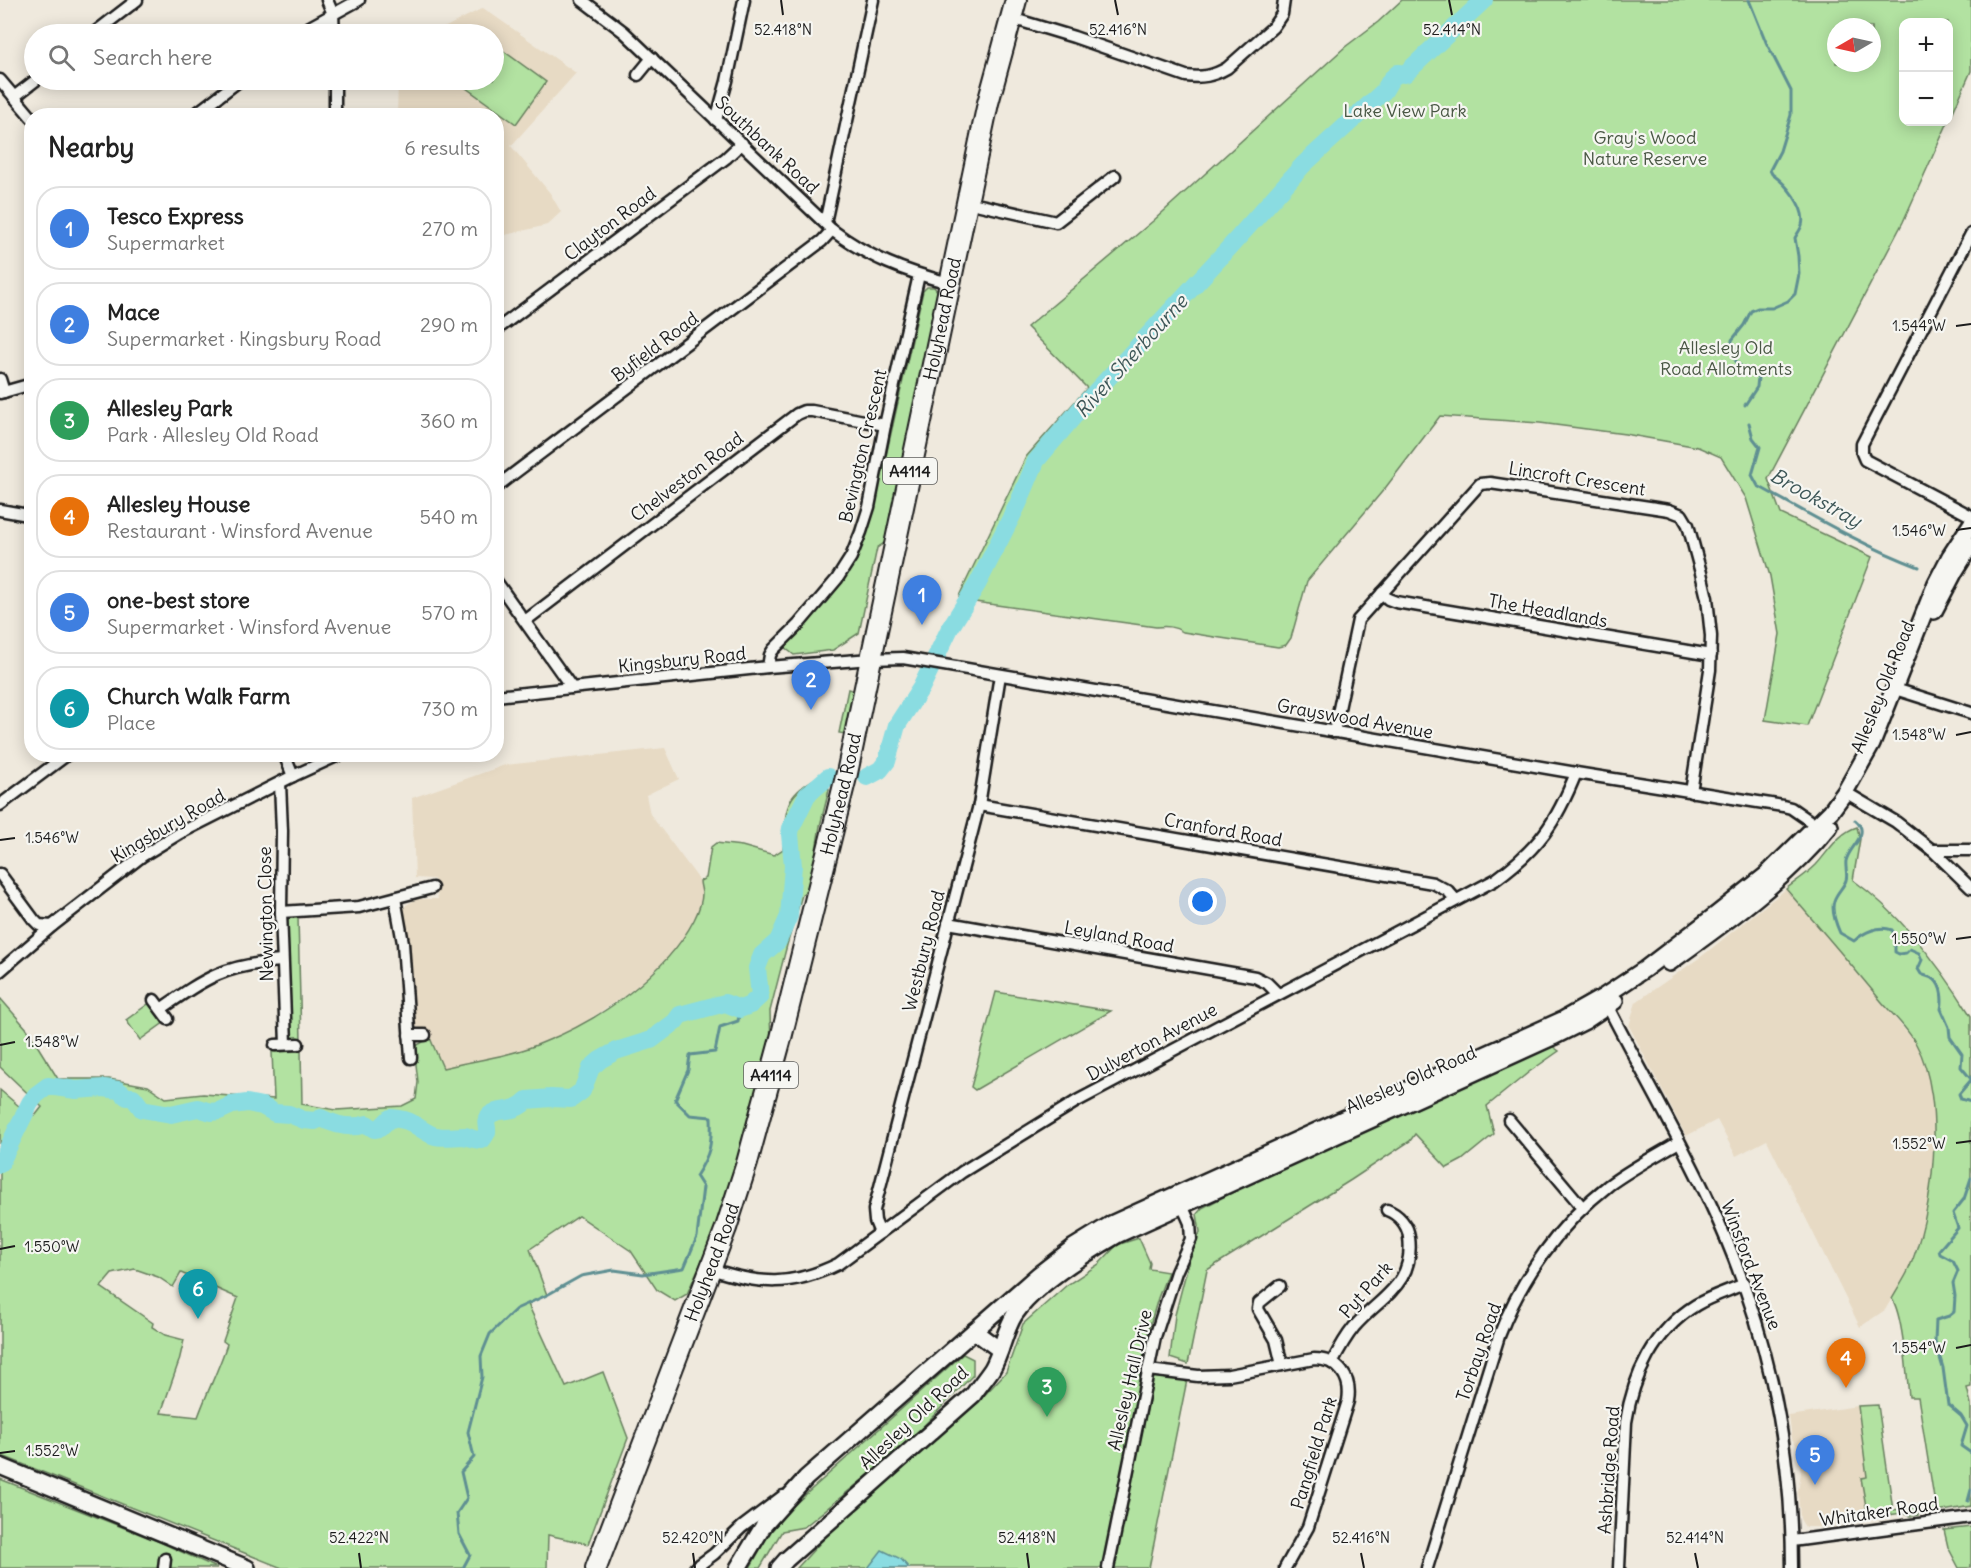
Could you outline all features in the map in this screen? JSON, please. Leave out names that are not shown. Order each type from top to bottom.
[{"type":"highway","name":"Holyhead Road","points":[[596,1568],[711,1269],[738,1194],[755,1133],[845,782],[988,103],[1013,9]]},
{"type":"main road","name":"Allesley Old Road","points":[[1900,690],[1936,583],[1950,556],[1971,525]]},
{"type":"main road","name":"Allesley Old Road","points":[[738,1568],[764,1525],[802,1483],[974,1331],[1074,1247],[1113,1223],[1553,1037],[1585,1021],[1605,1002],[1701,940],[1763,891],[1798,861],[1849,795],[1900,690],[1935,609],[1971,545]]},
{"type":"main road","name":"Allesley Old Road","points":[[779,1568],[973,1395],[993,1368],[1008,1327],[1020,1307],[1066,1268],[1117,1235],[1381,1108]]},
{"type":"main road","points":[[974,1331],[1000,1350]]},
{"type":"main road","points":[[0,1466],[247,1568]]},
{"type":"street","points":[[106,24],[138,0]]},
{"type":"street","points":[[327,0],[333,14],[334,24]]},
{"type":"street","points":[[315,24],[359,0]]},
{"type":"street","name":"Southbank Road","points":[[582,0],[624,32],[828,226],[869,255],[891,266],[949,284]]},
{"type":"street","points":[[716,120],[727,81],[744,0]]},
{"type":"street","points":[[828,226],[873,0]]},
{"type":"street","points":[[1013,9],[1074,37],[1186,76],[1202,77],[1219,73],[1227,68],[1273,27],[1282,14],[1284,0]]},
{"type":"street","points":[[638,75],[652,58]]},
{"type":"street","points":[[0,80],[24,109]]},
{"type":"street","points":[[14,97],[24,89]]},
{"type":"street","points":[[203,108],[227,90]]},
{"type":"street","points":[[335,90],[335,108]]},
{"type":"street","name":"Clayton Road","points":[[504,324],[726,158],[742,143]]},
{"type":"street","points":[[967,202],[1056,222],[1115,176]]},
{"type":"street","name":"Byfield Road","points":[[504,482],[813,248],[828,226]]},
{"type":"street","points":[[1971,234],[1862,444],[1862,453],[1865,460],[1877,468],[1971,516]]},
{"type":"street","name":"Bevington Crescent","points":[[768,667],[773,650],[823,597],[850,556],[861,532],[869,507],[919,275]]},
{"type":"street","points":[[0,379],[2,393],[24,386]]},
{"type":"street","name":"Chelveston Road","points":[[525,621],[797,414],[812,411],[885,425]]},
{"type":"street","name":"Lincroft Crescent","points":[[1334,732],[1358,620],[1480,484],[1490,483],[1669,510],[1682,515],[1691,535],[1707,598],[1710,620],[1711,655],[1691,792]]},
{"type":"street","points":[[0,510],[24,514]]},
{"type":"street","points":[[504,592],[572,688]]},
{"type":"street","name":"The Headlands","points":[[1382,593],[1388,599],[1396,602],[1711,655]]},
{"type":"street","name":"Grayswood Avenue","points":[[871,659],[903,658],[1783,806],[1791,808],[1822,829]]},
{"type":"street","name":"Kingsbury Road","points":[[504,695],[768,667],[871,659]]},
{"type":"street","name":"Westbury Road","points":[[880,1233],[875,1221],[874,1210],[979,804],[1000,675]]},
{"type":"street","points":[[1900,690],[1971,713]]},
{"type":"street","points":[[0,805],[56,762]]},
{"type":"street","points":[[287,762],[293,776]]},
{"type":"street","name":"Kingsbury Road","points":[[0,972],[52,926],[142,856],[180,833],[324,762]]},
{"type":"street","name":"Dulverton Avenue","points":[[711,1269],[754,1281],[793,1281],[815,1275],[838,1264],[962,1172],[1028,1130],[1112,1082],[1495,880],[1530,852],[1544,836],[1564,804],[1576,773]]},
{"type":"street","name":"Newington Close","points":[[280,783],[282,831],[280,1045],[298,1044]]},
{"type":"street","points":[[1849,795],[1896,822],[1932,849],[1971,888]]},
{"type":"street","name":"Cranford Road","points":[[979,804],[1433,883],[1448,891],[1456,900]]},
{"type":"street","points":[[1932,849],[1971,850]]},
{"type":"street","points":[[0,874],[33,920],[39,925],[52,926]]},
{"type":"street","points":[[281,912],[359,907],[432,888]]},
{"type":"street","points":[[395,898],[403,942],[411,1058]]},
{"type":"street","name":"Leyland Road","points":[[948,923],[1256,977],[1267,983],[1278,994]]},
{"type":"street","points":[[168,1019],[158,1005],[223,971],[253,963],[282,961]]},
{"type":"street","name":"Winsford Avenue","points":[[1605,1002],[1710,1202],[1744,1284],[1764,1345],[1778,1403],[1787,1469],[1792,1568]]},
{"type":"street","points":[[409,1035],[425,1035]]},
{"type":"street","points":[[1509,1120],[1583,1209]]},
{"type":"street","name":"Torbay Road","points":[[1427,1568],[1506,1318],[1536,1264],[1559,1233],[1606,1188],[1627,1172],[1679,1142]]},
{"type":"street","name":"Allesley Hall Drive","points":[[1108,1568],[1148,1370],[1166,1299],[1191,1239],[1190,1223],[1182,1204]]},
{"type":"street","name":"Pyt Park","points":[[1332,1363],[1354,1328],[1397,1286],[1408,1267],[1411,1248],[1409,1231],[1395,1214],[1387,1210]]},
{"type":"street","name":"Ashbridge Road","points":[[1619,1568],[1626,1422],[1628,1405],[1638,1374],[1660,1337],[1682,1316],[1698,1304],[1744,1284]]},
{"type":"street","points":[[1280,1286],[1259,1304],[1258,1309],[1276,1340],[1282,1365]]},
{"type":"street","points":[[1148,1370],[1210,1377],[1314,1359],[1332,1363]]},
{"type":"street","name":"Pangfield Park","points":[[1285,1568],[1308,1527],[1348,1401],[1347,1378],[1338,1366],[1332,1363]]},
{"type":"street","name":"Allesley Old Road","points":[[695,1568],[714,1554],[742,1527],[802,1483]]},
{"type":"street","name":"Whitaker Road","points":[[1792,1541],[1966,1518]]},
{"type":"shaded area","points":[[483,8],[576,73],[511,146],[550,193],[561,212],[547,225],[504,235],[504,108],[397,108],[398,90],[504,90],[504,24],[452,24]]},
{"type":"shaded area","points":[[665,748],[679,779],[646,795],[650,814],[700,881],[702,895],[699,909],[689,929],[672,954],[627,994],[581,1025],[505,1056],[443,1068],[426,1029],[419,1028],[412,1023],[402,911],[406,905],[417,899],[438,899],[434,879],[415,878],[412,798],[505,765]]},
{"type":"shaded area","points":[[1786,889],[1916,1043],[1928,1075],[1934,1107],[1935,1142],[1931,1186],[1921,1232],[1908,1271],[1885,1310],[1860,1327],[1767,1140],[1736,1156],[1717,1120],[1686,1136],[1629,1026],[1636,1002],[1702,956]]},
{"type":"shaded area","points":[[1858,1406],[1867,1477],[1861,1478],[1868,1518],[1819,1527],[1805,1527],[1800,1519],[1798,1492],[1801,1473],[1798,1447],[1792,1439],[1789,1416]]},
{"type":"green space","points":[[1402,0],[1971,0],[1971,71],[1953,112],[1953,18],[1899,18],[1899,126],[1946,126],[1903,222],[1768,479],[1781,514],[1872,557],[1807,726],[1765,720],[1780,634],[1770,576],[1746,498],[1721,457],[1698,447],[1625,434],[1540,423],[1440,416],[1386,487],[1307,581],[1291,638],[1286,645],[1278,647],[1183,632],[1170,627],[975,602],[959,596],[1026,457],[1087,388],[1027,327],[1153,221],[1345,47]]},
{"type":"green space","points":[[504,51],[546,82],[516,124],[504,115],[504,108],[494,108],[469,90],[504,90]]},
{"type":"green space","points":[[927,287],[934,287],[938,292],[887,541],[877,548],[859,633],[833,650],[794,655],[784,647],[825,602],[847,572],[865,538],[872,518],[923,291]]},
{"type":"green space","points":[[848,689],[855,691],[845,734],[839,733]]},
{"type":"green space","points":[[823,774],[829,790],[820,826],[810,886],[802,895],[770,1011],[771,1047],[744,1148],[710,1242],[687,1294],[675,1301],[657,1290],[631,1251],[579,1216],[530,1249],[547,1295],[528,1304],[566,1387],[603,1372],[628,1438],[588,1544],[548,1535],[547,1568],[282,1568],[0,1455],[0,1090],[35,1116],[42,1107],[0,1067],[0,998],[27,1029],[58,1079],[109,1079],[148,1086],[166,1098],[203,1094],[274,1099],[272,1052],[301,1051],[302,1104],[336,1110],[402,1106],[416,1099],[418,1082],[414,1047],[430,1038],[443,1068],[494,1057],[532,1047],[565,1033],[630,993],[667,959],[694,920],[701,901],[700,881],[706,878],[711,847],[716,843],[742,846],[774,855],[783,849],[786,812],[789,804],[800,789]],"holes":[[[135,1269],[158,1277],[173,1287],[181,1273],[238,1298],[223,1341],[227,1344],[198,1417],[161,1413],[184,1340],[165,1335],[152,1327],[153,1323],[101,1287],[112,1274]]]},
{"type":"green space","points":[[1857,827],[1860,839],[1853,880],[1887,909],[1918,942],[1946,978],[1971,1016],[1971,1387],[1967,1388],[1971,1404],[1971,1506],[1932,1513],[1929,1507],[1935,1504],[1918,1397],[1909,1397],[1902,1331],[1892,1299],[1908,1271],[1917,1247],[1930,1189],[1934,1125],[1926,1067],[1909,1032],[1786,889],[1816,865],[1839,838]]},
{"type":"green space","points":[[291,917],[298,917],[301,1041],[293,1038],[289,1029],[286,929]]},
{"type":"green space","points":[[996,992],[1111,1011],[975,1090],[971,1087]]},
{"type":"green space","points":[[151,1002],[165,1022],[140,1040],[126,1020]]},
{"type":"green space","points":[[1552,1046],[1559,1051],[1487,1106],[1494,1134],[1462,1160],[1447,1168],[1415,1134],[1410,1141],[1351,1180],[1207,1270],[1188,1364],[1170,1358],[1175,1315],[1189,1261],[1200,1232],[1197,1214],[1202,1208],[1320,1147]]},
{"type":"green space","points":[[1139,1238],[1150,1263],[1149,1269],[1168,1272],[1148,1332],[1103,1568],[797,1568],[830,1532],[980,1400],[1006,1372],[1023,1324],[1067,1285],[1099,1264],[1117,1245]]},
{"type":"green space","points":[[963,1354],[973,1359],[973,1375],[904,1446],[804,1527],[782,1531],[760,1568],[750,1568],[776,1521]]},
{"type":"green space","points":[[1154,1376],[1187,1380],[1149,1568],[1113,1568]]},
{"type":"green space","points":[[1878,1405],[1893,1510],[1917,1507],[1918,1515],[1910,1516],[1902,1513],[1868,1518],[1861,1478],[1867,1477],[1858,1406]]},
{"type":"green space","points":[[0,1479],[160,1542],[217,1568],[0,1568]]},
{"type":"green space","points":[[1971,1527],[1971,1568],[1959,1568],[1948,1547],[1944,1530]]},
{"type":"water","points":[[882,1550],[901,1559],[909,1568],[868,1568]]},
{"type":"waterway","name":"River Sherbourne","points":[[867,777],[880,770],[887,761],[897,725],[921,688],[950,628],[978,583],[1018,504],[1036,461],[1086,402],[1303,165],[1384,91],[1391,79],[1398,73],[1405,74],[1484,0]]},
{"type":"waterway","name":"Brookstray","points":[[1745,405],[1757,387],[1758,377],[1735,360],[1732,340],[1744,325],[1751,311],[1758,308],[1772,308],[1788,301],[1795,294],[1799,274],[1795,238],[1803,218],[1794,196],[1770,170],[1780,151],[1791,115],[1791,91],[1766,42],[1749,0]]},
{"type":"waterway","name":"Brookstray","points":[[1749,423],[1753,438],[1760,447],[1752,475],[1758,486],[1857,540],[1919,567]]},
{"type":"waterway","name":"River Sherbourne","points":[[0,1164],[30,1103],[48,1086],[76,1090],[104,1088],[118,1090],[127,1097],[133,1097],[142,1109],[171,1114],[198,1108],[211,1112],[219,1111],[232,1105],[247,1103],[304,1120],[315,1121],[321,1118],[344,1126],[367,1124],[374,1129],[380,1128],[390,1118],[398,1119],[412,1123],[434,1136],[464,1136],[479,1140],[482,1140],[487,1133],[488,1117],[495,1112],[516,1108],[527,1100],[571,1099],[582,1091],[591,1068],[600,1060],[616,1051],[651,1040],[675,1022],[680,1015],[725,1003],[740,1009],[750,1005],[760,996],[757,968],[762,955],[778,941],[789,916],[793,866],[791,828],[807,795],[828,777]]},
{"type":"waterway","name":"Brookstray","points":[[1855,820],[1860,825],[1860,835],[1848,856],[1846,880],[1836,895],[1833,905],[1834,917],[1840,933],[1854,941],[1872,930],[1882,928],[1892,930],[1895,936],[1895,952],[1906,953],[1910,949],[1919,953],[1922,960],[1918,969],[1921,974],[1934,979],[1941,990],[1941,1009],[1949,1027],[1950,1037],[1962,1054],[1961,1067],[1971,1079]]},
{"type":"waterway","points":[[463,1568],[470,1555],[459,1534],[457,1513],[467,1498],[461,1472],[474,1457],[468,1432],[482,1377],[481,1356],[490,1334],[516,1309],[581,1276],[614,1270],[643,1274],[684,1268],[697,1237],[703,1187],[696,1176],[710,1148],[711,1117],[690,1115],[675,1100],[688,1070],[690,1055],[715,1052],[720,1027],[738,1021],[740,1009]]},
{"type":"waterway","name":"Brookstray","points":[[1971,1080],[1959,1094],[1961,1099],[1971,1102]]},
{"type":"waterway","name":"Brookstray","points":[[1971,1178],[1964,1199],[1953,1213],[1958,1228],[1939,1250],[1940,1254],[1953,1261],[1958,1271],[1953,1283],[1954,1312],[1936,1320],[1935,1341],[1943,1368],[1948,1405],[1961,1416],[1967,1426],[1961,1446],[1971,1453]]},
{"type":"waterway","name":"Brookstray","points":[[1968,1501],[1971,1490]]},
{"type":"place","name":"Tesco Express","points":[[922,625]]},
{"type":"place","name":"Mace","points":[[811,710]]},
{"type":"place","name":"Church Walk Farm","points":[[198,1319]]},
{"type":"place","name":"Allesley House","points":[[1846,1388]]},
{"type":"place","name":"Allesley Park","points":[[1047,1417]]},
{"type":"place","name":"one-best store","points":[[1815,1485]]},
{"type":"park label","name":"Lake View Park","points":[[1405,111]]},
{"type":"park label","name":"Gray's Wood Nature Reserve","points":[[1645,148]]},
{"type":"park label","name":"Allesley Old Road Allotments","points":[[1726,358]]}]
